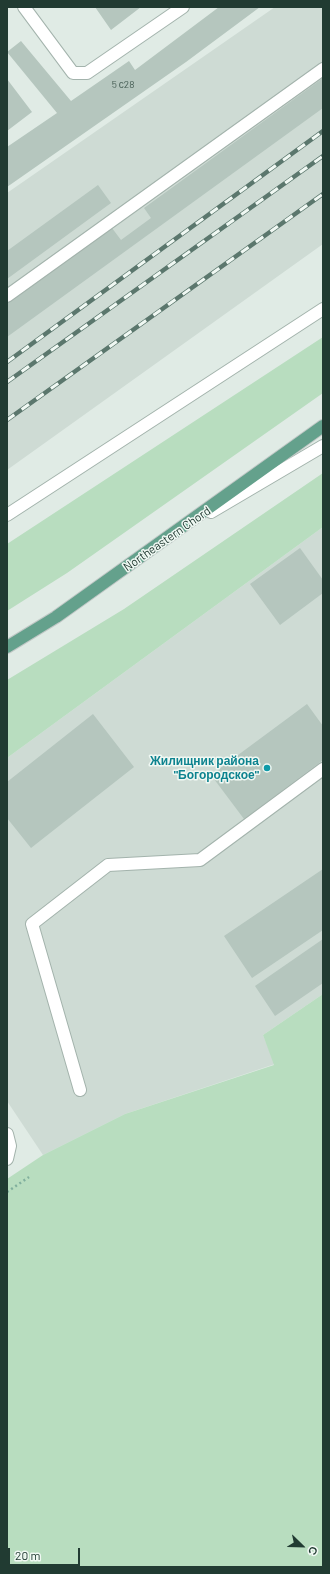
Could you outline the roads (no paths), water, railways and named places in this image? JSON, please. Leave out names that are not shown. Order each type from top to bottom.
[{"type":"main road","name":"Northeastern Chord","points":[[7,647],[56,617],[323,426]]},
{"type":"street","points":[[24,7],[73,73],[87,73],[183,7]]},
{"type":"street","points":[[7,296],[323,69]]},
{"type":"street","points":[[7,515],[323,309]]},
{"type":"street","points":[[180,529],[323,446]]},
{"type":"street","points":[[80,1090],[32,924],[108,865],[200,860],[323,769]]},
{"type":"street","points":[[7,1134],[10,1146],[7,1159]]},
{"type":"railway","points":[[7,362],[323,131]]},
{"type":"railway","points":[[7,382],[323,156]]},
{"type":"railway","points":[[7,420],[323,194]]},
{"type":"place","name":"Жилищник района \"Богородское\"","points":[[267,768]]}]
